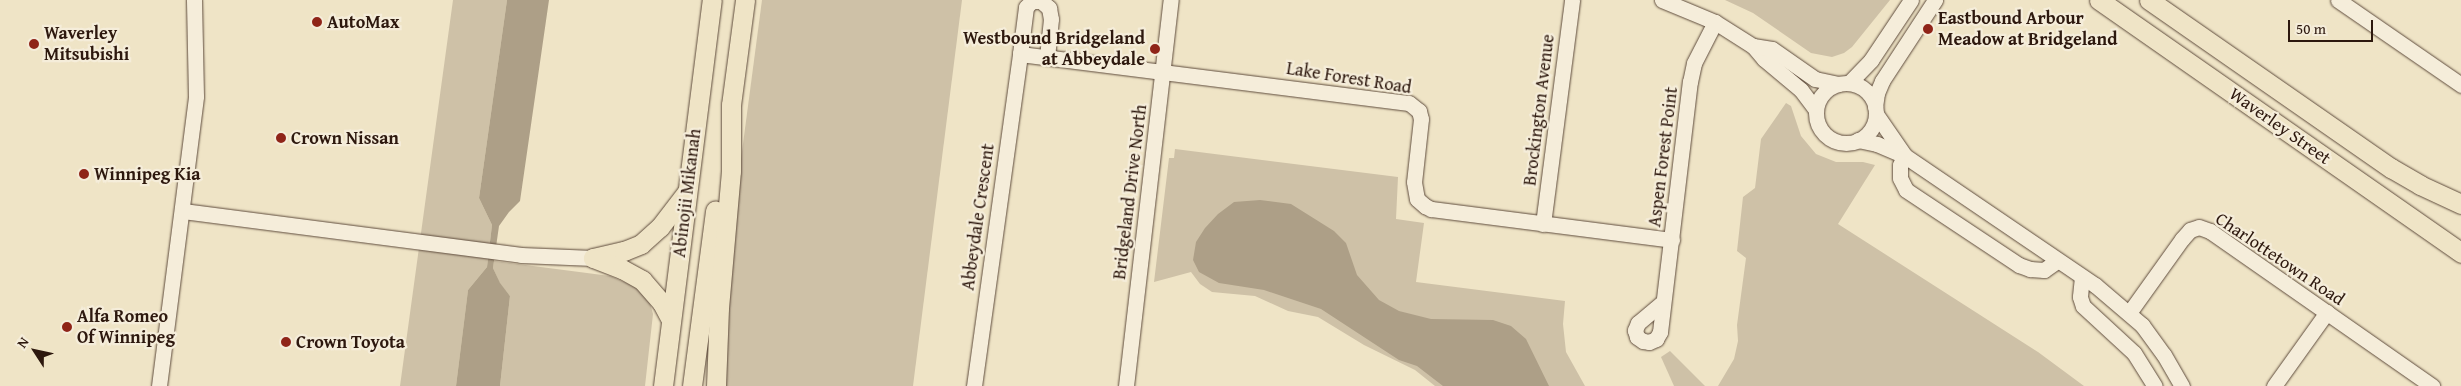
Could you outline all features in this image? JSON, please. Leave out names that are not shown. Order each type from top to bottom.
[{"type":"main road","name":"Abinojii Mikanah","points":[[663,386],[712,0]]},
{"type":"main road","name":"Abinojii Mikanah","points":[[716,386],[719,308],[730,171],[731,105],[745,0]]},
{"type":"main road","name":"Waverley Street","points":[[2099,0],[2461,253]]},
{"type":"main road","name":"Waverley Street","points":[[2149,0],[2391,168],[2420,185],[2461,204]]},
{"type":"main road","points":[[692,386],[720,173],[731,105]]},
{"type":"main road","points":[[593,258],[624,251],[641,244],[660,227],[688,191]]},
{"type":"main road","points":[[593,258],[622,269],[642,280],[662,303],[671,320]]},
{"type":"street","points":[[159,386],[183,211],[196,96],[194,0]]},
{"type":"street","name":"Brockington Avenue","points":[[1543,224],[1572,0]]},
{"type":"street","points":[[1662,0],[1715,22],[1754,46],[1764,58],[1801,90],[1816,110]]},
{"type":"street","points":[[1911,0],[1871,60],[1844,83],[1822,96],[1816,110],[1817,123],[1826,135],[1841,142],[1858,140],[1877,144],[1905,156],[2082,277],[2129,312],[2164,355],[2182,386]]},
{"type":"street","points":[[1858,140],[1872,126],[1877,93],[1882,81],[1935,0]]},
{"type":"street","points":[[2338,0],[2461,85]]},
{"type":"street","name":"Abbeydale Crescent","points":[[974,386],[1026,7],[1032,1],[1041,1],[1049,8],[1047,57]]},
{"type":"street","name":"Bridgeland Drive North","points":[[1126,386],[1170,1]]},
{"type":"street","name":"Aspen Forest Point","points":[[1663,302],[1690,82],[1694,63],[1715,22]]},
{"type":"street","points":[[1754,46],[1772,49],[1815,79],[1844,83],[1864,89],[1870,96],[1875,110],[1905,156]]},
{"type":"street","points":[[1020,54],[1163,72]]},
{"type":"street","name":"Lake Forest Road","points":[[1163,72],[1415,105],[1419,110],[1421,119],[1414,182],[1417,199],[1425,206],[1431,209],[1672,240]]},
{"type":"street","points":[[1905,156],[1900,165],[1900,178],[1906,190],[2019,265],[2044,270],[2056,261]]},
{"type":"street","points":[[183,211],[521,254],[593,258]]},
{"type":"street","name":"Charlottetown Road","points":[[2129,312],[2182,239],[2190,230],[2199,227],[2210,231],[2432,386]]},
{"type":"street","points":[[2082,277],[2080,297],[2084,306],[2134,354],[2155,386]]},
{"type":"street","points":[[2274,386],[2327,312]]},
{"type":"shaded area","points":[[453,0],[507,0],[479,198],[492,225],[487,267],[468,290],[456,386],[400,386]]},
{"type":"shaded area","points":[[507,0],[549,0],[520,201],[499,226],[493,268],[500,283],[510,296],[500,386],[456,386],[468,290],[487,267],[492,225],[479,198]]},
{"type":"shaded area","points":[[762,0],[962,0],[913,386],[711,386]]},
{"type":"shaded area","points":[[1725,0],[1890,0],[1852,47],[1844,53],[1832,57],[1811,53],[1753,13]]},
{"type":"shaded area","points":[[1786,103],[1791,106],[1801,136],[1816,154],[1836,162],[1863,162],[1875,165],[1838,224],[2038,352],[2084,386],[1718,386],[1734,359],[1738,341],[1737,325],[1746,258],[1737,251],[1743,197],[1755,188],[1761,139]]},
{"type":"shaded area","points":[[1175,149],[1398,177],[1396,219],[1424,223],[1416,282],[1565,301],[1563,324],[1566,352],[1585,386],[1435,386],[1415,370],[1364,345],[1318,317],[1288,311],[1255,296],[1212,292],[1200,284],[1191,272],[1154,282],[1169,158],[1174,158]]},
{"type":"shaded area","points":[[1260,200],[1291,204],[1334,231],[1346,243],[1357,275],[1379,300],[1399,311],[1431,319],[1493,320],[1511,326],[1526,339],[1549,386],[1443,386],[1417,366],[1399,360],[1321,309],[1264,290],[1219,283],[1199,272],[1193,260],[1196,242],[1205,228],[1218,214],[1234,202]]},
{"type":"shaded area","points":[[494,261],[610,276],[636,287],[650,303],[653,314],[645,386],[500,386],[510,296],[500,284],[493,268]]},
{"type":"shaded area","points":[[1670,351],[1705,386],[1674,386],[1661,357]]},
{"type":"place","name":"AutoMax","points":[[317,22]]},
{"type":"place","name":"Eastbound Arbour Meadow at Bridgeland","points":[[1928,29]]},
{"type":"place","name":"Waverley Mitsubishi","points":[[34,44]]},
{"type":"place","name":"Westbound Bridgeland at Abbeydale","points":[[1155,49]]},
{"type":"place","name":"Crown Nissan","points":[[281,138]]},
{"type":"place","name":"Winnipeg Kia","points":[[84,174]]},
{"type":"place","name":"Alfa Romeo Of Winnipeg","points":[[67,327]]},
{"type":"place","name":"Crown Toyota","points":[[286,342]]}]
